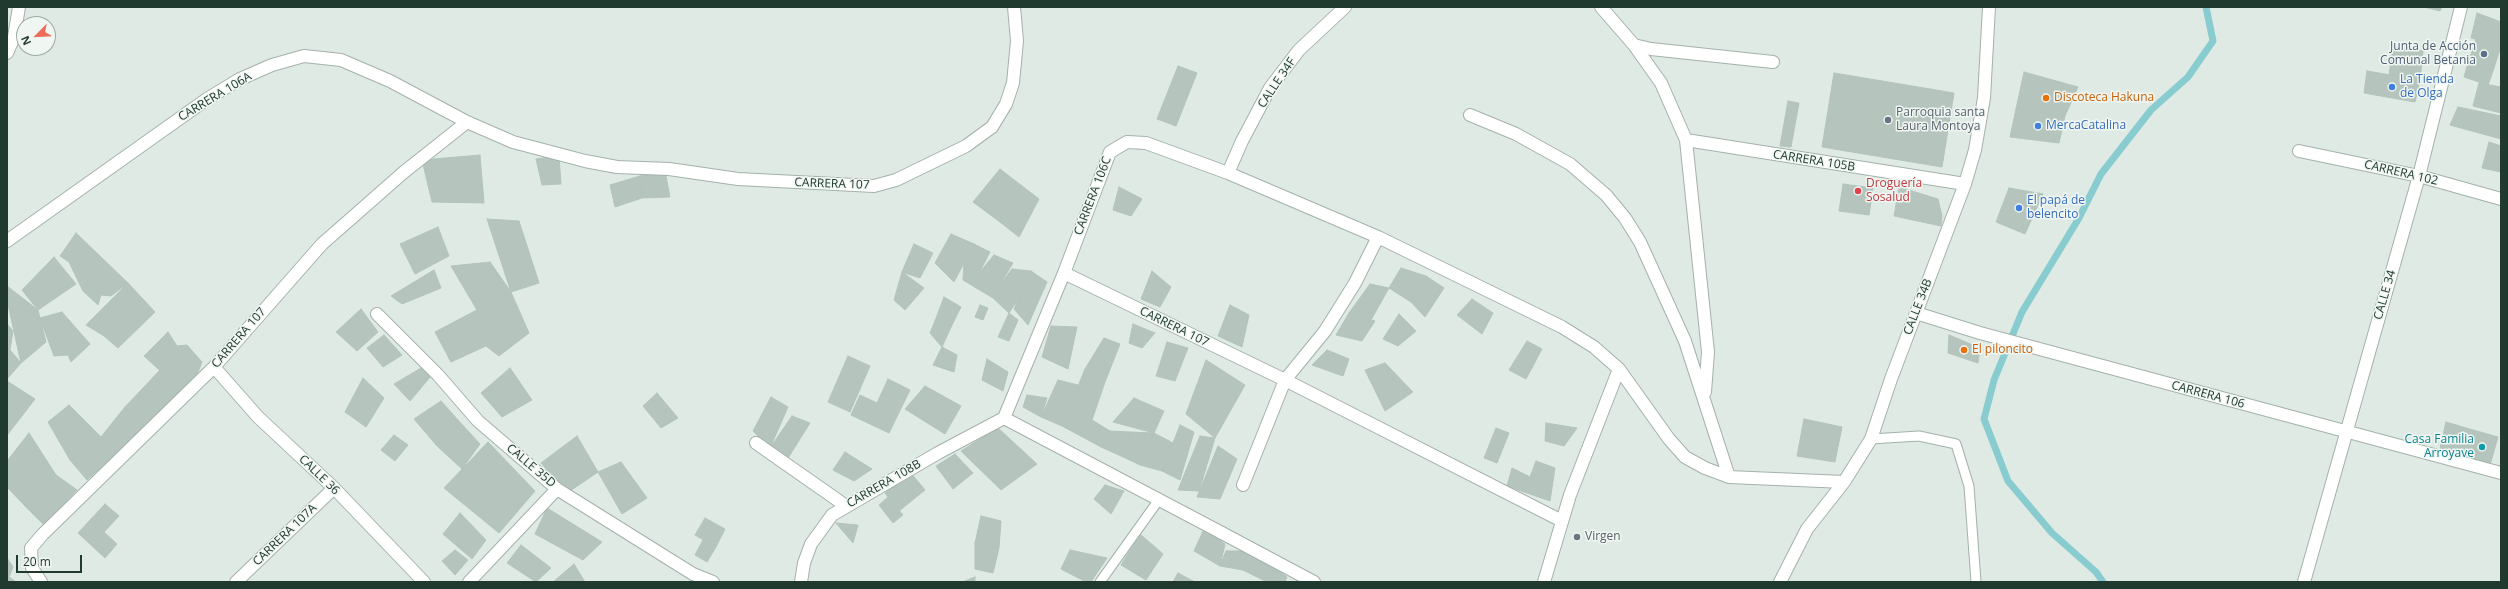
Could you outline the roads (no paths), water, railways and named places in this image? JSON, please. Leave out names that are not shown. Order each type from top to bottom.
[{"type":"street","points":[[7,53],[14,37],[19,7]]},
{"type":"street","name":"CARRERA 107","points":[[559,152],[617,167],[669,169],[738,180],[874,186],[896,180],[966,146],[992,127],[1006,104],[1013,83],[1017,41],[1014,7]]},
{"type":"street","name":"CALLE 34F","points":[[1228,173],[1242,141],[1270,88],[1298,50],[1345,7]]},
{"type":"street","points":[[1601,7],[1634,45],[1661,83],[1686,140],[1708,352],[1705,397]]},
{"type":"street","name":"CALLE 34B","points":[[1780,582],[1807,529],[1844,482],[1871,439],[1916,313],[1965,184],[1975,150],[1984,98],[1989,7]]},
{"type":"street","name":"CALLE 34","points":[[2304,582],[2419,176],[2461,7]]},
{"type":"street","points":[[1634,45],[1650,50],[1773,62]]},
{"type":"street","name":"CARRERA 106A","points":[[7,242],[206,99],[240,79],[272,65],[304,56],[341,60],[365,70],[467,122],[513,142],[559,152]]},
{"type":"street","points":[[1470,115],[1516,134],[1570,164],[1606,195],[1625,218],[1640,242],[1685,341],[1705,397],[1729,477],[1844,482]]},
{"type":"street","name":"CARRERA 107","points":[[41,582],[32,568],[31,548],[43,534],[214,367],[322,244],[404,172],[467,122]]},
{"type":"street","name":"CARRERA 105B","points":[[1686,140],[1965,184]]},
{"type":"street","name":"CARRERA 106C","points":[[1004,418],[1064,273],[1110,152],[1127,142],[1146,143],[1228,173],[1378,237],[1562,327],[1594,347],[1619,369],[1669,439],[1685,457],[1729,477]]},
{"type":"street","name":"CARRERA 102","points":[[2299,151],[2419,176],[2501,199]]},
{"type":"street","points":[[1243,485],[1284,380],[1325,331],[1355,282],[1378,237]]},
{"type":"street","name":"CARRERA 107","points":[[1064,273],[1284,380],[1562,521]]},
{"type":"street","name":"CARRERA 106","points":[[1916,313],[1980,333],[2501,473]]},
{"type":"street","name":"CALLE 35D","points":[[377,314],[438,375],[478,421],[557,489],[693,574],[713,582]]},
{"type":"street","name":"CALLE 36","points":[[214,367],[258,417],[334,488],[424,582]]},
{"type":"street","points":[[1544,582],[1570,494],[1619,369]]},
{"type":"street","points":[[1004,418],[1158,501],[1314,582]]},
{"type":"street","name":"CARRERA 108B","points":[[801,582],[804,563],[820,530],[832,515],[1004,418]]},
{"type":"street","points":[[756,443],[846,506]]},
{"type":"street","name":"CARRERA 107A","points":[[236,582],[334,488]]},
{"type":"street","points":[[469,582],[557,489]]},
{"type":"lane","points":[[1871,439],[1920,436],[1956,444],[1969,486],[1976,582]]},
{"type":"lane","points":[[1100,582],[1158,501]]},
{"type":"waterway","points":[[2103,582],[2096,572],[2052,533],[2008,481],[1984,419],[1994,380],[2022,312],[2079,218],[2101,174],[2151,110],[2188,77],[2213,41],[2206,7]]},
{"type":"place","name":"Junta de Acción Comunal Betania","points":[[2484,54]]},
{"type":"place","name":"La Tienda de Olga","points":[[2392,87]]},
{"type":"place","name":"Discoteca Hakuna","points":[[2046,98]]},
{"type":"place","name":"Parroquia santa Laura Montoya","points":[[1888,120]]},
{"type":"place","name":"MercaCatalina","points":[[2038,126]]},
{"type":"place","name":"Droguería Sosalud","points":[[1858,191]]},
{"type":"place","name":"El papá de belencito","points":[[2019,208]]},
{"type":"place","name":"El piloncito","points":[[1964,350]]},
{"type":"place","name":"Casa Familia Arroyave","points":[[2482,447]]},
{"type":"place","name":"Virgen","points":[[1577,537]]}]
